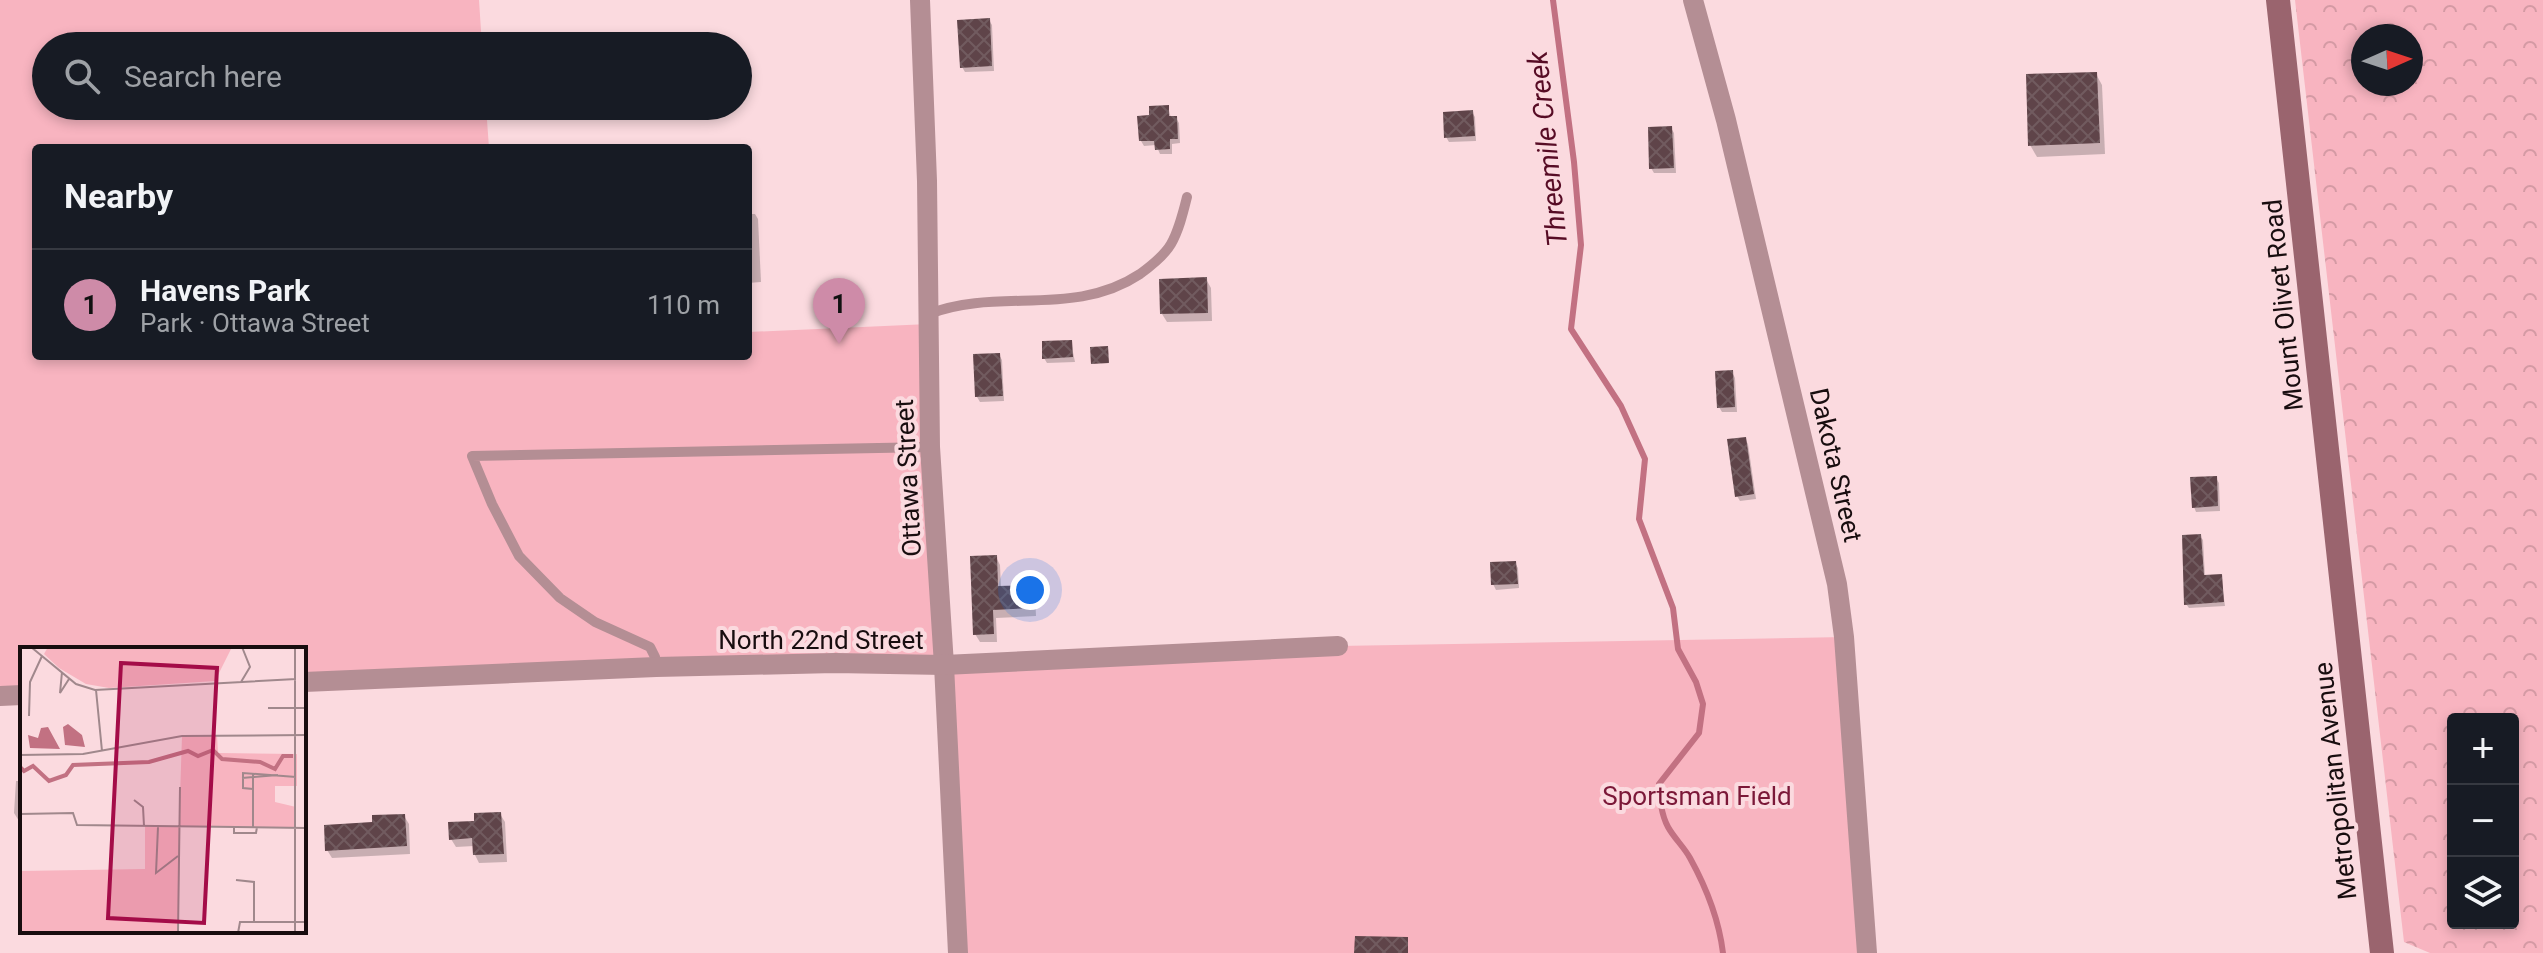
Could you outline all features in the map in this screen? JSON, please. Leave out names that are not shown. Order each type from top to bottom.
[{"type":"street","name":"Ottawa Street","points":[[920,0],[930,447],[958,953]]},
{"type":"street","name":"Dakota Street","points":[[1693,0],[1726,120],[1837,584],[1844,637],[1867,953]]},
{"type":"street","name":"Mount Olivet Road","points":[[2278,0],[2344,604]]},
{"type":"street","name":"Metropolitan Avenue","points":[[2344,604],[2382,953]]},
{"type":"street","name":"North 22nd Street","points":[[306,682],[656,667],[835,663],[944,665],[1338,646]]},
{"type":"street","points":[[0,696],[20,695]]},
{"type":"lane","points":[[929,314],[963,304],[1082,298],[1119,286],[1151,266],[1170,246],[1187,197]]},
{"type":"lane","points":[[656,667],[650,647],[595,622],[560,598],[519,556],[472,456],[930,447]]},
{"type":"green space","name":"Sportsman Field","points":[[0,0],[479,0],[481,32],[32,32],[32,120],[487,120],[489,144],[32,144],[32,360],[752,360],[752,332],[929,324],[944,665],[1338,646],[1844,637],[1867,953],[958,953],[944,666],[306,682],[306,647],[20,647],[20,695],[0,696]]},
{"type":"green space","points":[[2295,0],[2543,0],[2543,953],[2430,953],[2404,942]]},
{"type":"building","points":[[990,18],[992,66],[960,68],[957,20]]},
{"type":"building","points":[[2097,72],[2100,143],[2028,146],[2026,74]]},
{"type":"building","points":[[1169,105],[1169,116],[1177,116],[1178,139],[1170,139],[1170,149],[1155,150],[1154,141],[1139,141],[1137,116],[1149,115],[1149,106]]},
{"type":"building","points":[[1473,110],[1475,136],[1444,138],[1443,112]]},
{"type":"building","points":[[1672,126],[1674,168],[1649,169],[1648,127]]},
{"type":"building","points":[[1207,277],[1208,313],[1160,314],[1159,279]]},
{"type":"building","points":[[1072,340],[1073,357],[1042,359],[1042,341]]},
{"type":"building","points":[[1108,346],[1109,363],[1091,364],[1090,347]]},
{"type":"building","points":[[1000,353],[1003,396],[975,397],[973,354]]},
{"type":"building","points":[[1733,370],[1735,407],[1717,408],[1715,371]]},
{"type":"building","points":[[1746,437],[1754,494],[1735,497],[1727,439]]},
{"type":"building","points":[[2217,476],[2218,506],[2192,508],[2190,477]]},
{"type":"building","points":[[2201,534],[2204,575],[2222,574],[2224,602],[2184,605],[2182,535]]},
{"type":"building","points":[[997,555],[998,586],[1031,585],[1032,608],[993,610],[994,634],[973,635],[970,556]]},
{"type":"building","points":[[1516,561],[1518,584],[1491,585],[1490,562]]},
{"type":"building","points":[[501,812],[504,854],[473,855],[472,838],[449,840],[448,822],[474,821],[474,813]]},
{"type":"building","points":[[405,814],[407,846],[325,851],[324,825],[372,822],[372,815]]},
{"type":"building","points":[[1355,936],[1408,937],[1408,953],[1354,953]]},
{"type":"waterway","name":"Threemile Creek","points":[[1553,0],[1574,162],[1581,245],[1571,329],[1621,406],[1645,459],[1639,519],[1673,608],[1678,649],[1696,682],[1703,704],[1699,733],[1659,784],[1661,806],[1668,827],[1690,858],[1706,892],[1723,953]]},
{"type":"place","name":"Havens Park","points":[[839,344]]}]
